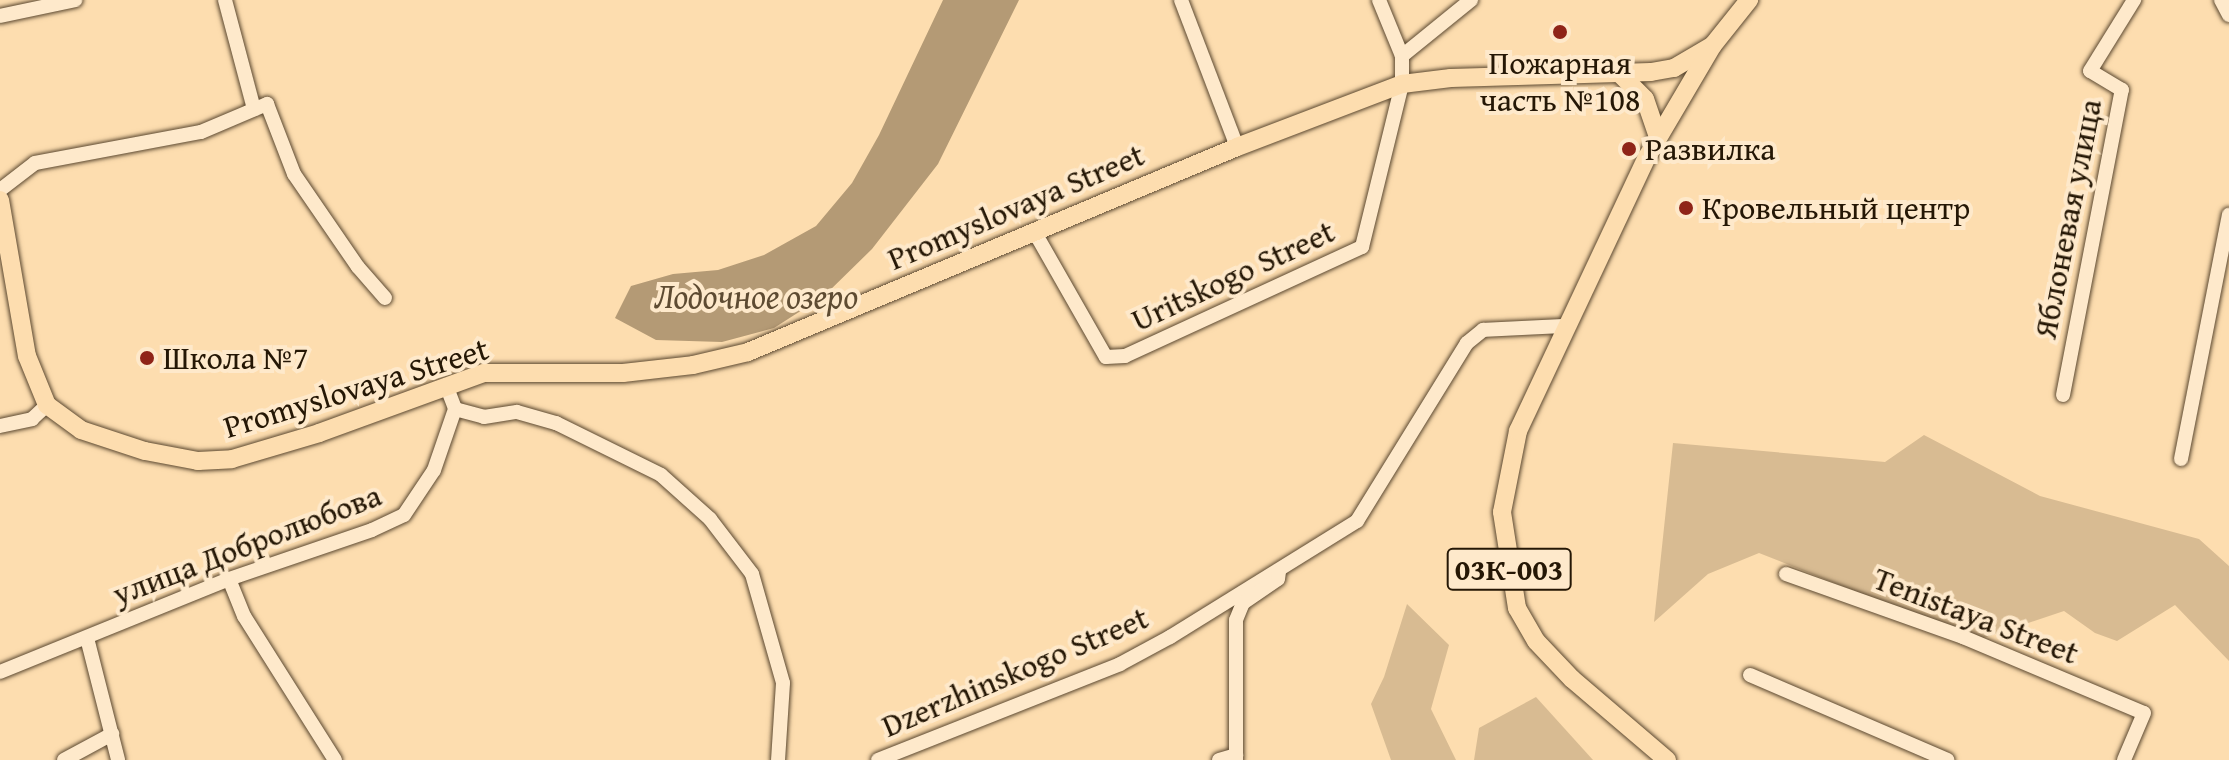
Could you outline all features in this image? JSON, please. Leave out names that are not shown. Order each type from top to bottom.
[{"type":"main road","name":"03К-003","points":[[1667,760],[1572,679],[1536,641],[1517,608],[1502,512],[1518,431],[1566,326],[1658,137],[1713,45],[1749,0]]},
{"type":"main road","name":"Promyslovaya Street","points":[[47,405],[81,430],[145,451],[198,461],[232,459],[319,433],[484,373],[623,373],[693,365],[748,352],[1237,147],[1402,84],[1451,78],[1674,68],[1713,45]]},
{"type":"main road","points":[[1618,72],[1645,99],[1658,137]]},
{"type":"main road","points":[[0,200],[27,356],[47,405]]},
{"type":"street","points":[[0,16],[75,0]]},
{"type":"street","points":[[225,0],[260,106],[294,174],[358,267],[385,298]]},
{"type":"street","points":[[1181,0],[1237,147]]},
{"type":"street","points":[[1379,0],[1402,56],[1402,84]]},
{"type":"street","points":[[1402,56],[1471,0]]},
{"type":"street","name":"Яблоневая улица","points":[[2063,395],[2122,90],[2090,71],[2134,0]]},
{"type":"street","points":[[2221,0],[2229,15]]},
{"type":"street","name":"Uritskogo Street","points":[[1034,231],[1106,357],[1125,356],[1362,247],[1402,84]]},
{"type":"street","points":[[0,190],[35,163],[201,132],[260,106]]},
{"type":"street","points":[[2181,459],[2229,215]]},
{"type":"street","name":"Dzerzhinskogo Street","points":[[878,760],[1120,664],[1170,637],[1357,521],[1467,343],[1483,330],[1566,326]]},
{"type":"street","points":[[446,385],[455,409],[484,417],[517,412],[556,423],[661,475],[710,519],[752,574],[764,615],[783,683],[778,760]]},
{"type":"street","points":[[0,426],[32,419],[47,405]]},
{"type":"street","name":"улица Добролюбова","points":[[0,672],[229,579],[372,530],[404,515],[434,470],[455,409]]},
{"type":"street","points":[[1219,760],[1236,757],[1236,620],[1243,603],[1278,579],[1279,567]]},
{"type":"street","name":"Tenistaya Street","points":[[1786,574],[1963,637],[2144,713],[2124,760]]},
{"type":"street","points":[[229,579],[244,616],[335,760]]},
{"type":"street","points":[[87,638],[118,760]]},
{"type":"street","points":[[1750,675],[1947,760]]},
{"type":"street","points":[[64,760],[112,734]]},
{"type":"shaded area","points":[[1924,435],[2040,496],[2199,539],[2229,566],[2229,661],[2175,605],[2117,641],[2095,633],[2064,611],[1978,640],[1759,553],[1708,574],[1654,622],[1673,443],[1885,462]]},
{"type":"shaded area","points":[[1407,604],[1449,645],[1431,709],[1456,760],[1391,760],[1371,704],[1384,677]]},
{"type":"shaded area","points":[[1536,697],[1593,760],[1474,760],[1479,728]]},
{"type":"water","name":"Лодочное озеро","points":[[943,0],[1019,0],[938,164],[872,249],[824,296],[774,328],[722,342],[656,340],[615,318],[631,286],[673,274],[718,270],[764,255],[816,226],[852,183],[879,135]]},
{"type":"place","name":"Пожарная часть №108","points":[[1560,32]]},
{"type":"place","name":"Развилка","points":[[1629,149]]},
{"type":"place","name":"Кровельный центр","points":[[1686,208]]},
{"type":"place","name":"Школа №7","points":[[147,358]]}]
